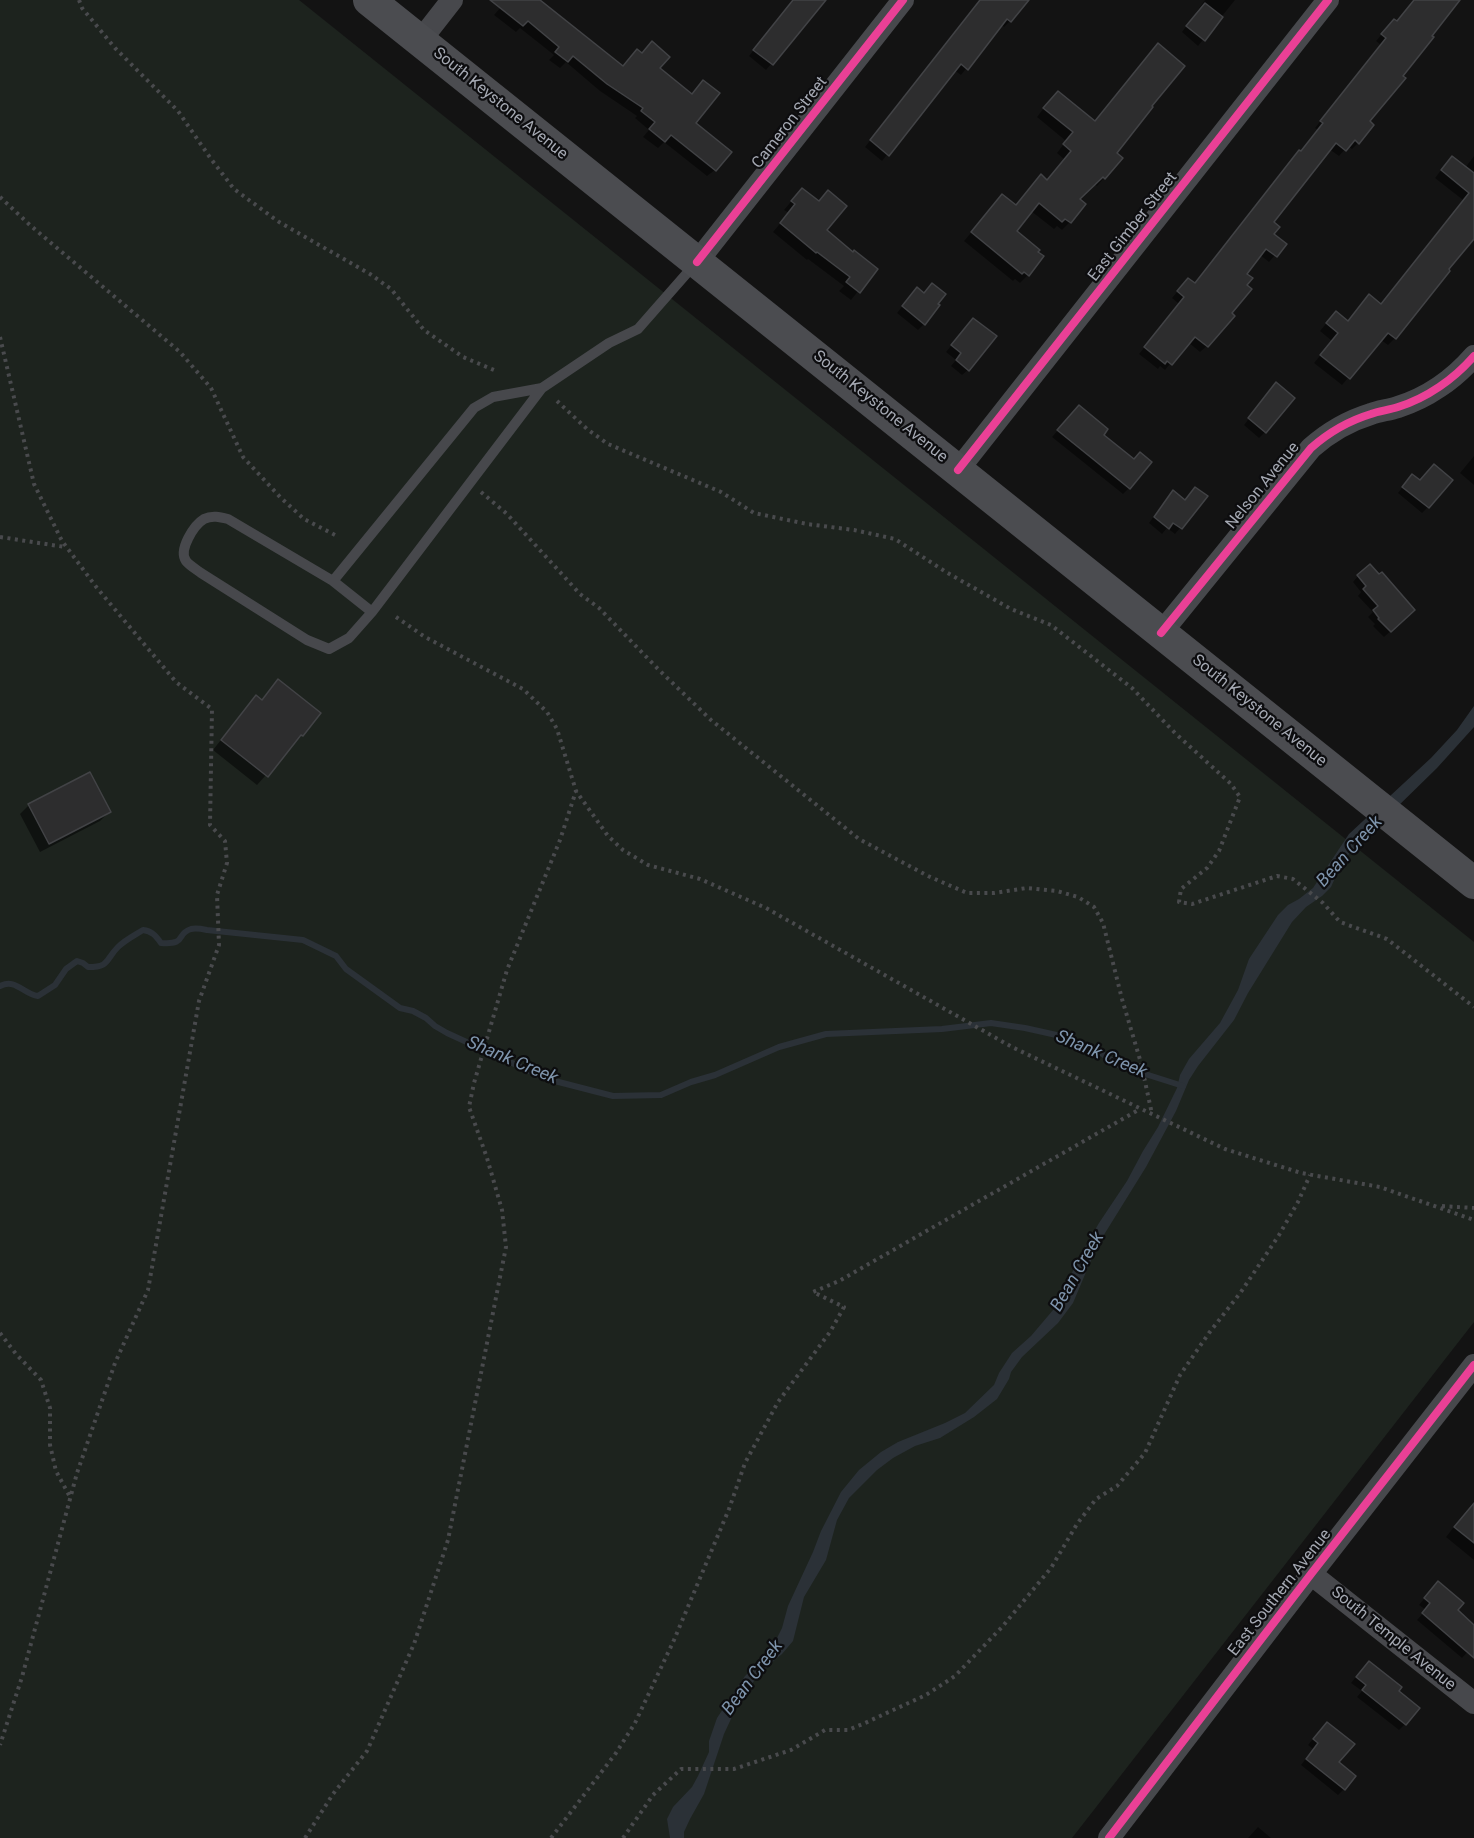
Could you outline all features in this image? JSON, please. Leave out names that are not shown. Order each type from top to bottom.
[{"type":"main road","name":"South Keystone Avenue","points":[[369,0],[1474,883]]},
{"type":"street","points":[[420,41],[452,0]]},
{"type":"street","name":"Cameron Street","points":[[697,262],[903,0]]},
{"type":"street","name":"East Gimber Street","points":[[958,470],[1328,0]]},
{"type":"street","name":"Nelson Avenue","points":[[1161,633],[1311,448],[1333,431],[1360,417],[1397,408],[1440,387],[1474,356]]},
{"type":"street","name":"East Southern Avenue","points":[[1109,1838],[1474,1365]]},
{"type":"street","name":"South Temple Avenue","points":[[1311,1574],[1474,1703]]},
{"type":"lane","points":[[372,612],[333,581],[228,519],[216,516],[204,519],[189,537],[183,552],[186,561],[201,573],[307,640],[329,649],[349,638],[372,612],[542,388],[609,343],[638,328],[697,262]]},
{"type":"lane","points":[[333,581],[474,408],[493,397],[542,388]]},
{"type":"path","points":[[79,0],[82,8],[115,48],[178,111],[234,189],[279,222],[370,274],[391,289],[424,330],[463,357],[494,370]]},
{"type":"path","points":[[0,197],[180,352],[211,388],[243,457],[304,519],[335,535]]},
{"type":"path","points":[[0,337],[34,484],[62,541],[97,588],[177,682],[212,709],[210,825],[225,841],[227,863],[217,895],[219,945],[200,1001],[148,1290],[115,1363],[78,1473],[22,1677],[0,1745]]},
{"type":"path","points":[[557,401],[587,429],[609,444],[721,492],[754,513],[807,525],[854,530],[895,539],[946,572],[1011,609],[1051,625],[1132,688],[1175,733],[1231,784],[1240,797],[1219,851],[1207,868],[1181,889],[1179,902],[1192,904],[1277,876],[1293,879],[1323,903],[1340,922],[1387,939],[1474,1007]]},
{"type":"path","points":[[480,490],[507,514],[580,594],[599,608],[658,670],[711,720],[859,839],[928,876],[967,893],[994,894],[1027,888],[1057,891],[1078,897],[1094,907],[1103,923],[1153,1115]]},
{"type":"path","points":[[0,537],[66,547]]},
{"type":"path","points":[[396,616],[425,637],[523,689],[546,712],[557,729],[576,790],[608,836],[623,850],[648,865],[700,879],[766,908],[991,1035],[1225,1149],[1310,1175],[1380,1187],[1474,1220]]},
{"type":"path","points":[[305,1838],[333,1794],[368,1751],[414,1644],[448,1540],[506,1247],[502,1210],[470,1107],[474,1083],[507,970],[560,840],[576,790]]},
{"type":"path","points":[[551,1838],[616,1753],[635,1723],[729,1509],[744,1463],[778,1402],[831,1332],[844,1307],[813,1292],[838,1281],[1141,1109]]},
{"type":"path","points":[[622,1838],[653,1795],[681,1769],[734,1769],[791,1750],[825,1730],[848,1730],[926,1695],[955,1676],[1002,1627],[1051,1568],[1077,1524],[1096,1499],[1117,1486],[1145,1453],[1180,1375],[1241,1292],[1279,1235],[1310,1175]]},
{"type":"path","points":[[1436,1206],[1474,1208]]},
{"type":"path","points":[[0,1333],[40,1380],[50,1408],[50,1445],[56,1471],[71,1498]]},
{"type":"shaded area","points":[[0,0],[299,0],[1474,942],[1474,1322],[1072,1838],[0,1838]]},
{"type":"water","name":"Bean Creek","points":[[1474,706],[1474,727],[1437,768],[1348,855],[1331,887],[1306,907],[1292,922],[1234,1020],[1189,1080],[1176,1111],[1146,1167],[1097,1246],[1073,1303],[1058,1323],[1022,1357],[997,1399],[974,1417],[940,1438],[915,1446],[893,1458],[877,1470],[849,1498],[837,1520],[826,1560],[804,1597],[793,1641],[754,1681],[737,1706],[724,1734],[704,1794],[684,1832],[684,1838],[670,1838],[667,1819],[673,1807],[692,1787],[698,1776],[709,1752],[709,1741],[717,1718],[745,1676],[758,1664],[776,1640],[788,1606],[841,1492],[859,1470],[881,1452],[898,1442],[965,1413],[994,1385],[1012,1353],[1031,1336],[1059,1303],[1078,1259],[1158,1127],[1189,1059],[1220,1023],[1238,990],[1249,959],[1278,915],[1288,905],[1313,888],[1349,834],[1431,758],[1457,730]]},
{"type":"building","points":[[490,0],[540,0],[623,66],[637,49],[642,53],[652,41],[670,57],[660,68],[692,94],[703,80],[720,93],[696,123],[732,152],[716,171],[671,135],[665,142],[649,129],[655,122],[641,111],[643,108],[607,84],[573,56],[568,62],[555,52],[559,47],[528,21],[523,26]]},
{"type":"building","points":[[793,0],[826,0],[773,65],[753,50]]},
{"type":"building","points":[[980,0],[1029,0],[1011,22],[1007,19],[968,70],[961,64],[889,156],[870,140]]},
{"type":"building","points":[[1414,0],[1460,0],[1403,76],[1406,78],[1370,121],[1374,125],[1359,144],[1355,140],[1346,151],[1336,143],[1274,222],[1280,227],[1274,234],[1287,244],[1277,257],[1266,249],[1247,274],[1253,278],[1247,285],[1252,289],[1232,313],[1235,316],[1208,347],[1195,337],[1172,365],[1167,361],[1165,364],[1144,347],[1184,297],[1177,291],[1188,278],[1195,283],[1299,150],[1301,151],[1323,123],[1320,121],[1386,38],[1381,34],[1394,19],[1397,21]]},
{"type":"building","points":[[1205,3],[1223,17],[1205,41],[1186,26]]},
{"type":"building","points":[[1158,43],[1185,66],[1117,153],[1123,158],[1105,179],[1103,177],[1080,199],[1086,204],[1071,223],[1065,219],[1062,222],[1039,203],[1017,231],[1044,256],[1029,276],[1024,272],[1022,274],[971,232],[1002,194],[1016,205],[1041,174],[1047,180],[1071,151],[1063,144],[1073,132],[1043,108],[1058,91],[1095,121]]},
{"type":"building","points":[[1452,156],[1474,173],[1474,239],[1396,339],[1388,333],[1350,379],[1320,355],[1338,333],[1326,323],[1336,311],[1348,321],[1369,294],[1381,304],[1469,193],[1441,170]]},
{"type":"building","points":[[802,188],[819,201],[828,190],[847,206],[827,230],[878,269],[860,293],[846,282],[850,277],[780,223],[795,204],[791,201]]},
{"type":"building","points":[[932,283],[946,294],[925,325],[902,306],[917,287],[924,293]]},
{"type":"building","points":[[973,318],[997,336],[969,371],[956,360],[961,353],[951,345]]},
{"type":"building","points":[[1276,382],[1295,398],[1266,433],[1248,418]]},
{"type":"building","points":[[1079,405],[1108,429],[1104,435],[1134,459],[1140,452],[1152,462],[1130,489],[1057,430]]},
{"type":"building","points":[[1434,464],[1453,480],[1429,508],[1402,487],[1412,474],[1420,480]]},
{"type":"building","points":[[1195,487],[1208,496],[1182,529],[1173,523],[1169,529],[1154,517],[1173,490],[1185,500]]},
{"type":"building","points":[[1370,564],[1379,574],[1382,572],[1415,610],[1391,632],[1378,619],[1373,610],[1378,606],[1363,589],[1366,586],[1357,575]]},
{"type":"building","points":[[278,679],[321,713],[268,777],[221,740],[256,695],[262,700]]},
{"type":"building","points":[[90,772],[111,812],[49,844],[28,804]]},
{"type":"building","points":[[1474,1503],[1474,1543],[1454,1527]]},
{"type":"building","points":[[1438,1581],[1464,1603],[1458,1610],[1474,1625],[1474,1658],[1422,1613],[1430,1603],[1424,1598]]},
{"type":"building","points":[[1369,1661],[1402,1687],[1399,1691],[1420,1708],[1406,1725],[1362,1690],[1366,1685],[1356,1677]]},
{"type":"building","points":[[1327,1722],[1355,1744],[1339,1762],[1356,1776],[1345,1790],[1306,1759],[1318,1743],[1313,1739]]},
{"type":"waterway","name":"Shank Creek","points":[[0,986],[15,985],[38,996],[55,985],[66,969],[77,961],[88,967],[100,966],[121,944],[143,930],[154,934],[161,943],[169,943],[178,941],[186,931],[199,929],[303,940],[336,956],[346,969],[400,1008],[413,1011],[447,1033],[547,1079],[613,1096],[661,1095],[715,1075],[779,1047],[826,1034],[942,1029],[991,1023],[1061,1036],[1095,1049],[1120,1066],[1183,1086]]},
{"type":"cycle path","points":[[697,262],[903,0]]},
{"type":"cycle path","points":[[958,470],[1328,0]]},
{"type":"cycle path","points":[[1161,633],[1311,448],[1331,432],[1354,420],[1395,408],[1430,393],[1449,380],[1474,356]]},
{"type":"cycle path","points":[[1109,1838],[1474,1365]]}]
